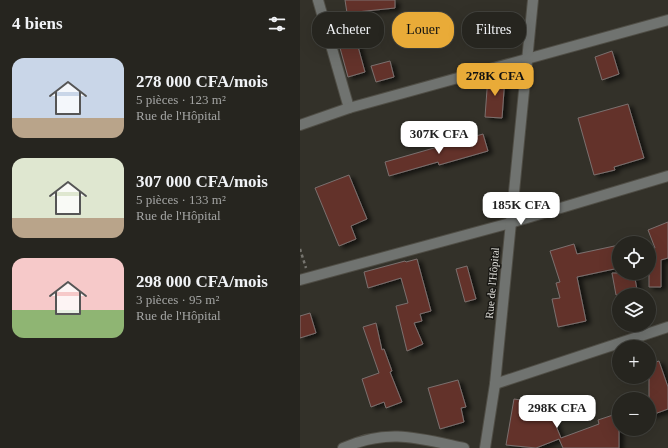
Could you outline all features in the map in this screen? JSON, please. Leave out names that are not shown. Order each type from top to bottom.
[{"type":"street","points":[[318,0],[349,108]]},
{"type":"street","name":"Rue de l'Hôpital","points":[[485,448],[495,384],[533,0]]},
{"type":"street","points":[[300,125],[349,108],[668,20]]},
{"type":"street","points":[[304,279],[510,223],[668,176]]},
{"type":"street","points":[[495,384],[668,327]]},
{"type":"street","points":[[343,448],[375,437],[397,435],[424,439],[464,448]]},
{"type":"path","points":[[300,249],[304,279]]},
{"type":"building","points":[[345,0],[395,0],[395,8],[347,12]]},
{"type":"building","points":[[340,48],[358,48],[365,72],[348,77]]},
{"type":"building","points":[[612,51],[619,74],[602,80],[595,57]]},
{"type":"building","points":[[390,61],[394,77],[376,82],[371,66]]},
{"type":"building","points":[[488,76],[505,77],[502,118],[485,117]]},
{"type":"building","points":[[628,104],[644,158],[614,167],[615,170],[594,175],[578,118]]},
{"type":"building","points":[[483,134],[488,151],[439,165],[438,162],[389,176],[385,162]]},
{"type":"building","points":[[349,175],[367,219],[351,226],[356,239],[339,246],[315,188]]},
{"type":"building","points":[[668,222],[668,258],[661,260],[661,287],[649,287],[649,280],[656,280],[656,236],[650,236],[648,230]]},
{"type":"building","points":[[574,244],[577,254],[612,246],[612,270],[577,277],[586,321],[558,327],[552,299],[560,298],[556,283],[560,282],[550,251]]},
{"type":"building","points":[[417,259],[431,311],[420,314],[422,321],[414,323],[423,344],[407,351],[396,306],[408,303],[401,278],[368,288],[364,272]]},
{"type":"building","points":[[467,266],[476,299],[465,302],[456,269]]},
{"type":"building","points":[[613,280],[635,280],[637,288],[615,288]]},
{"type":"building","points":[[310,313],[316,333],[300,338],[300,316]]},
{"type":"building","points":[[376,323],[382,350],[384,349],[392,371],[390,372],[402,402],[386,408],[384,402],[371,407],[362,379],[379,373],[363,327]]},
{"type":"building","points":[[659,361],[668,387],[668,409],[656,413],[656,392],[649,392],[649,384],[656,384],[656,362]]},
{"type":"building","points":[[458,380],[466,407],[461,408],[464,422],[440,429],[428,388]]},
{"type":"building","points":[[514,399],[547,404],[561,438],[599,424],[598,420],[612,415],[612,436],[619,436],[619,448],[563,448],[559,439],[536,448],[506,445]]}]
